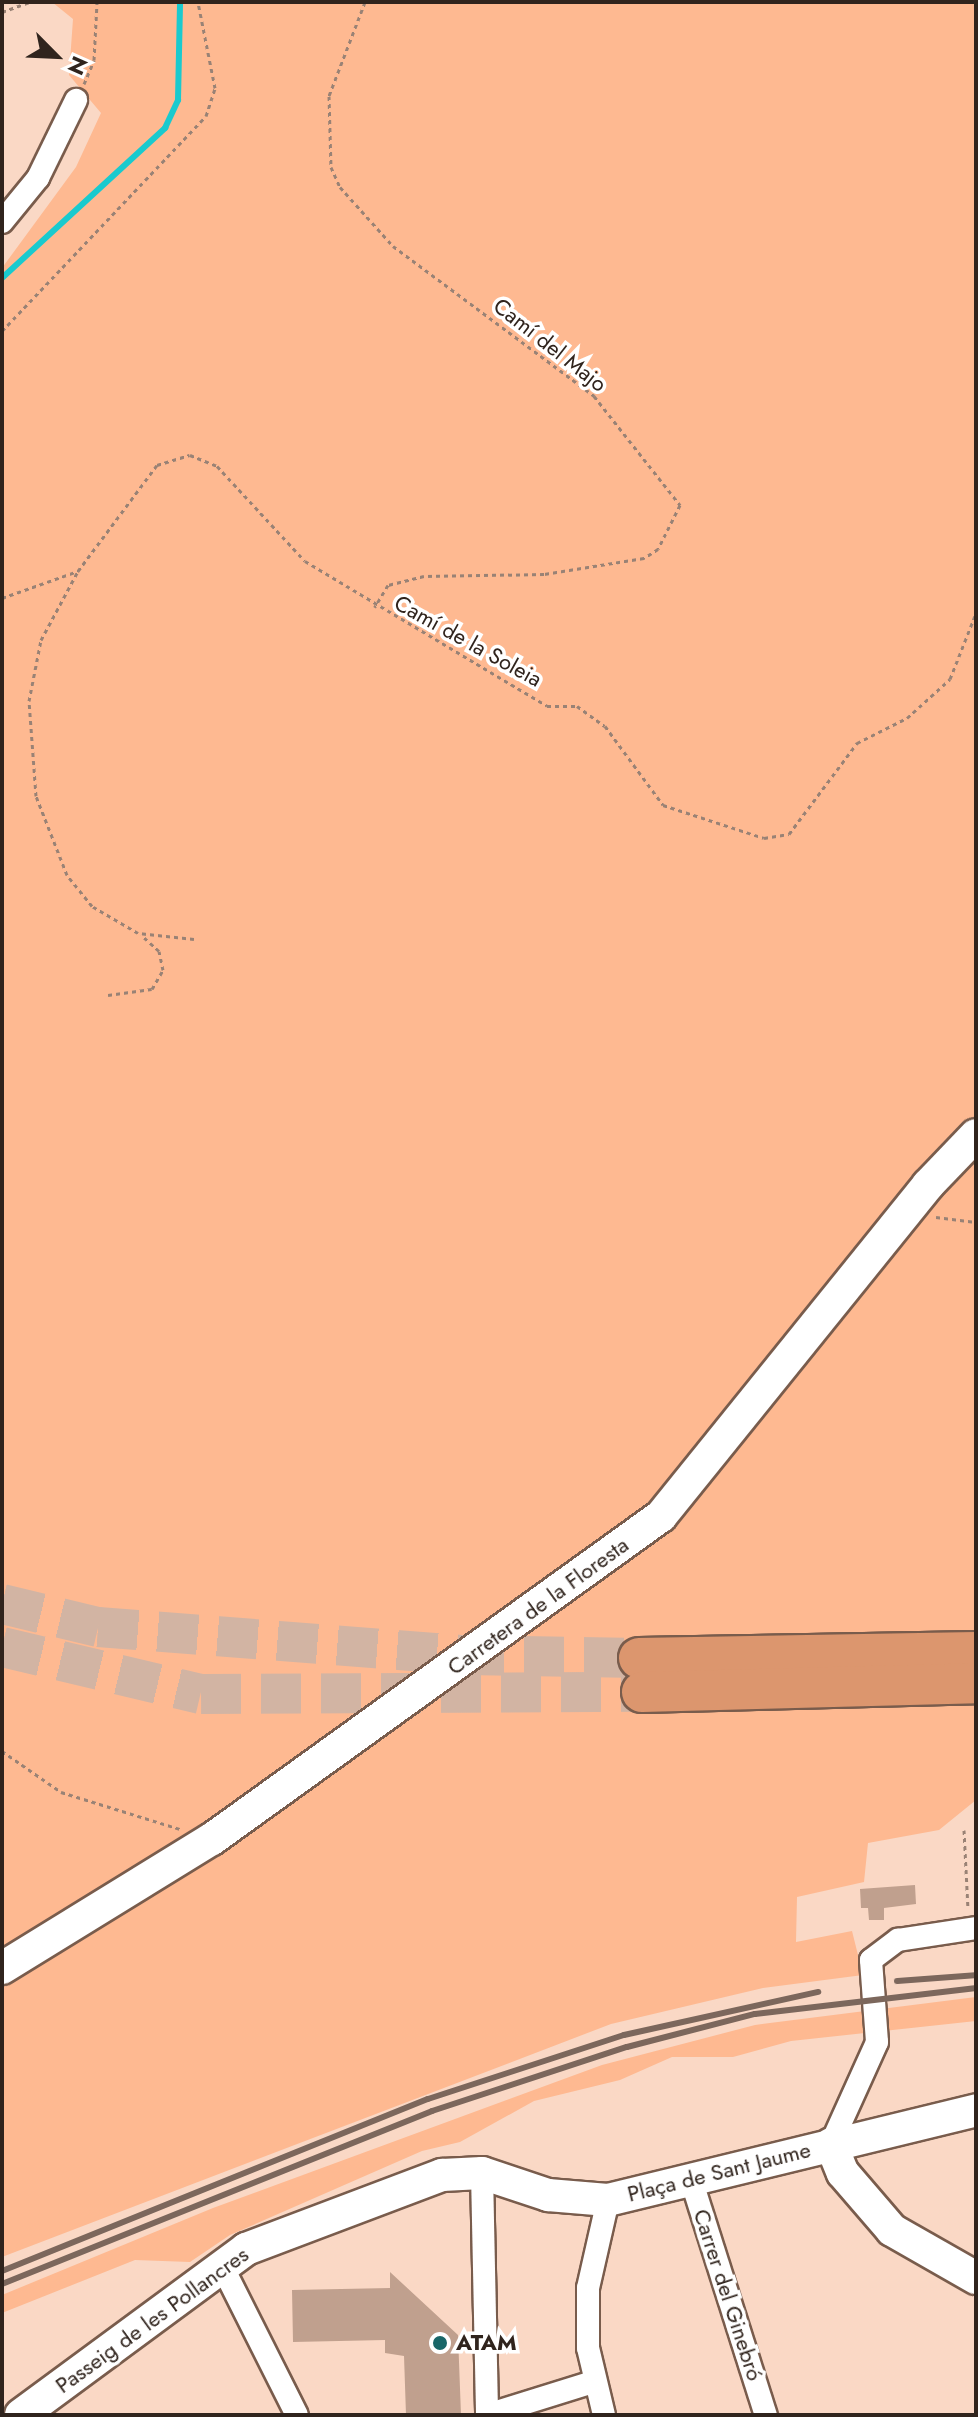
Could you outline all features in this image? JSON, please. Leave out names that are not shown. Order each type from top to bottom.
[{"type":"highway","points":[[976,1652],[641,1675],[976,1683]]},
{"type":"main road","name":"Carretera de la Floresta","points":[[2,1968],[212,1839],[661,1516],[900,1218],[976,1135]]},
{"type":"main road","name":"Plaça de Sant Jaume","points":[[608,2200],[690,2176],[976,2110]]},
{"type":"main road","points":[[831,2144],[843,2173],[892,2230],[976,2278]]},
{"type":"main road","name":"Passeig de les Pollancres","points":[[21,2415],[221,2264],[354,2204],[442,2175],[482,2173],[548,2195],[608,2200]]},
{"type":"street","points":[[2,222],[38,178],[76,100]]},
{"type":"street","points":[[831,2144],[877,2042],[871,1960],[898,1940],[972,1929]]},
{"type":"street","points":[[482,2173],[487,2415],[593,2382]]},
{"type":"street","name":"Carrer del Ginebró","points":[[690,2176],[766,2415]]},
{"type":"street","points":[[604,2415],[593,2382],[588,2288],[608,2200]]},
{"type":"street","points":[[221,2264],[297,2415]]},
{"type":"path","points":[[2,12],[30,2]]},
{"type":"path","points":[[2,331],[206,116],[215,88],[198,2]]},
{"type":"path","name":"Camí del Majo","points":[[365,2],[329,96],[331,167],[340,187],[393,246],[594,396],[680,505],[658,549],[644,558],[544,574],[424,576],[388,585],[375,607]]},
{"type":"path","points":[[76,100],[94,60],[98,3]]},
{"type":"path","name":"Camí de la Soleia","points":[[138,933],[92,906],[67,875],[36,796],[29,701],[41,640],[78,571],[157,465],[190,455],[217,466],[305,561],[375,607],[547,706],[577,706],[620,743],[652,796],[671,810],[691,809],[764,838],[789,834],[857,743],[907,718],[950,679],[976,613]]},
{"type":"path","points":[[976,531],[976,559]]},
{"type":"path","points":[[2,598],[78,571]]},
{"type":"path","points":[[138,933],[194,939]]},
{"type":"path","points":[[108,995],[152,989],[163,970],[159,951],[138,933]]},
{"type":"path","points":[[900,1218],[976,1222]]},
{"type":"path","points":[[2,1751],[61,1792],[212,1839]]},
{"type":"path","points":[[964,1830],[972,1929]]},
{"type":"shaded area","points":[[52,2],[976,2],[976,1800],[939,1830],[868,1843],[864,1882],[797,1897],[796,1942],[852,1931],[863,1975],[763,1988],[611,2024],[2,2257],[2,268],[76,167],[101,113],[69,75],[73,19]]},
{"type":"shaded area","points":[[976,1997],[976,2021],[791,2041],[733,2057],[672,2057],[620,2080],[534,2101],[460,2142],[422,2151],[230,2235],[190,2262],[135,2260],[2,2313],[2,2295],[213,2208],[602,2065],[755,2025]]},
{"type":"building","points":[[915,1885],[916,1904],[884,1908],[884,1920],[869,1920],[868,1908],[861,1908],[860,1889]]},
{"type":"building","name":"ATAM","points":[[390,2272],[458,2335],[461,2415],[406,2415],[404,2356],[385,2353],[385,2340],[293,2342],[292,2290],[390,2288]]},
{"type":"waterway","points":[[2,278],[165,128],[178,100],[180,2]]},
{"type":"tunnel","points":[[2,1604],[98,1627],[464,1655],[639,1658]]},
{"type":"tunnel","points":[[2,1647],[201,1694],[642,1692]]},
{"type":"railway","points":[[897,1981],[976,1975]]},
{"type":"railway","points":[[2,2284],[432,2111],[627,2047],[755,2014],[976,1988]]},
{"type":"railway","points":[[2,2271],[428,2099],[624,2035],[818,1992]]},
{"type":"place","name":"ATAM","points":[[440,2343]]}]
